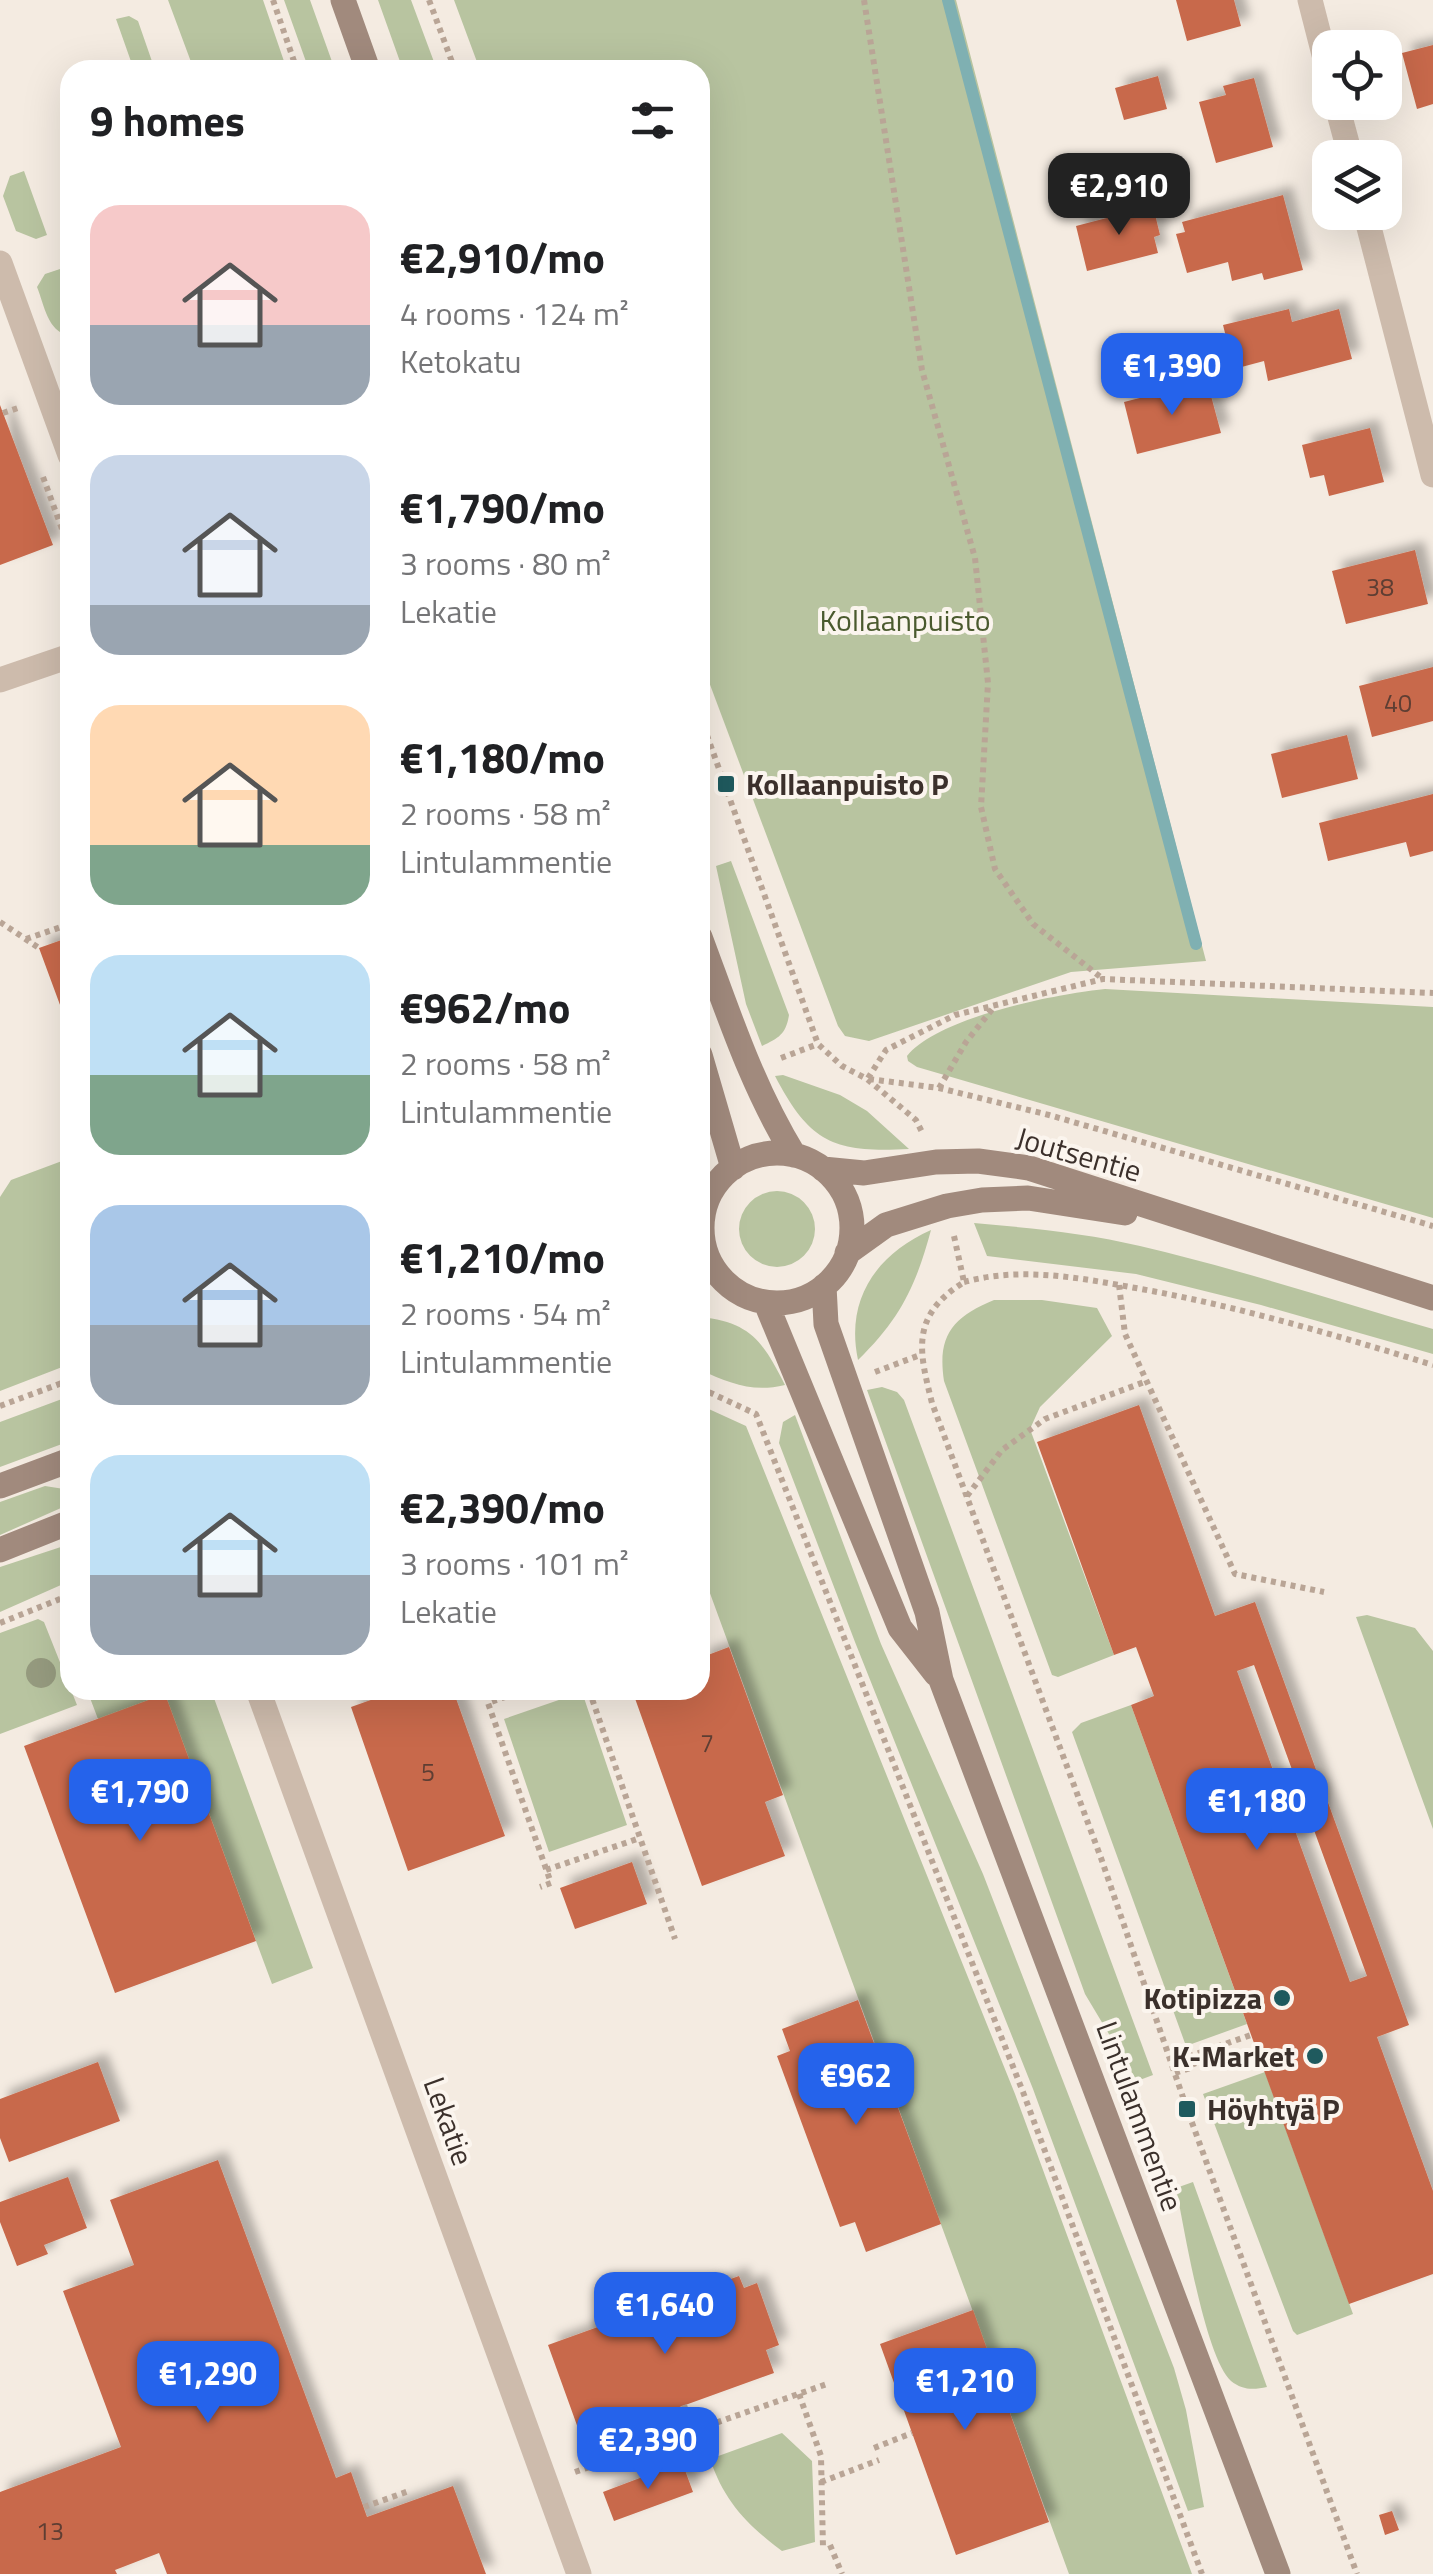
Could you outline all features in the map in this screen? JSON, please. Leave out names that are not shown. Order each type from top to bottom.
[{"type":"street","points":[[343,0],[364,60]]},
{"type":"street","points":[[1310,0],[1318,30]]},
{"type":"street","points":[[1370,230],[1433,475]]},
{"type":"street","points":[[0,264],[60,428]]},
{"type":"street","points":[[0,680],[60,659]]},
{"type":"street","points":[[710,964],[770,1116],[794,1156]]},
{"type":"street","points":[[710,1089],[733,1168]]},
{"type":"street","points":[[710,1196],[716,1184],[733,1168],[760,1156],[794,1156],[823,1169],[840,1189],[852,1228],[848,1253],[834,1277],[794,1302],[766,1303],[742,1295],[710,1260]]},
{"type":"street","name":"Joutsentie","points":[[823,1169],[864,1173],[936,1162],[978,1161],[1030,1168],[1433,1298]]},
{"type":"street","name":"Joutsentie","points":[[848,1253],[886,1226],[947,1206],[982,1200],[1028,1198],[1195,1223]]},
{"type":"street","points":[[710,1291],[730,1286]]},
{"type":"street","name":"Lintulammentie","points":[[824,1286],[826,1324],[927,1612],[941,1680],[1278,2574]]},
{"type":"street","name":"Lintulammentie","points":[[766,1303],[900,1628],[941,1680]]},
{"type":"street","points":[[0,1486],[60,1464]]},
{"type":"street","points":[[0,1550],[60,1526]]},
{"type":"street","name":"Lekatie","points":[[262,1700],[579,2574]]},
{"type":"path","points":[[273,0],[294,60]]},
{"type":"path","points":[[429,0],[451,60]]},
{"type":"path","points":[[864,0],[922,370],[974,558],[988,682],[981,807],[995,869],[1033,924],[1103,979]]},
{"type":"path","points":[[4,413],[18,408]]},
{"type":"path","points":[[710,744],[818,1044],[916,1120],[936,1162]]},
{"type":"path","points":[[0,922],[39,948]]},
{"type":"path","points":[[26,940],[60,928]]},
{"type":"path","points":[[868,1079],[886,1050],[955,1015],[1103,979],[1433,993]]},
{"type":"path","points":[[938,1088],[966,1042],[996,1004]]},
{"type":"path","points":[[769,1063],[818,1044]]},
{"type":"path","points":[[868,1079],[938,1088],[1049,1115],[1433,1226]]},
{"type":"path","points":[[947,1206],[964,1282]]},
{"type":"path","points":[[1357,2574],[1101,1858],[932,1404],[920,1355],[922,1335],[934,1309],[948,1292],[964,1282],[992,1274],[1070,1276],[1258,1312],[1433,1365]]},
{"type":"path","points":[[1119,1285],[1125,1334],[1234,1574],[1324,1592]]},
{"type":"path","points":[[967,1497],[1002,1450],[1045,1419],[1146,1381]]},
{"type":"path","points":[[0,1406],[60,1384]]},
{"type":"path","points":[[710,1393],[756,1414],[1023,2092],[1202,2574]]},
{"type":"path","points":[[0,1624],[60,1599]]},
{"type":"path","points":[[497,1700],[488,1703],[551,1883],[540,1888]]},
{"type":"path","points":[[592,1700],[675,1938]]},
{"type":"path","points":[[546,1870],[640,1838]]},
{"type":"path","points":[[1175,2073],[1194,2067],[1190,2056],[1252,2035]]},
{"type":"path","points":[[546,2482],[827,2384]]},
{"type":"path","points":[[799,2394],[821,2456],[826,2547],[842,2574]]},
{"type":"path","points":[[684,2405],[700,2456]]},
{"type":"path","points":[[874,2448],[912,2433]]},
{"type":"path","points":[[821,2482],[879,2460]]},
{"type":"path","points":[[364,2507],[410,2491]]},
{"type":"green space","points":[[168,0],[263,0],[284,60],[190,60]]},
{"type":"green space","points":[[284,0],[310,0],[331,60],[305,60]]},
{"type":"green space","points":[[378,0],[411,0],[433,60],[399,60]]},
{"type":"green space","name":"Kollaanpuisto","points":[[454,0],[956,0],[1206,961],[1071,972],[869,1041],[845,1036],[710,685],[710,60],[476,60]]},
{"type":"green space","points":[[129,16],[138,21],[152,60],[130,60],[116,19]]},
{"type":"green space","points":[[24,171],[47,235],[36,239],[16,231],[3,196],[10,176]]},
{"type":"green space","points":[[60,269],[60,332],[51,323],[37,287],[45,274]]},
{"type":"green space","points":[[731,861],[789,1015],[781,1035],[762,1046],[746,1004],[716,866]]},
{"type":"green space","points":[[1105,989],[1433,1007],[1433,1218],[917,1067],[908,1061],[907,1056],[922,1042],[970,1019],[1029,1002]]},
{"type":"green space","points":[[783,1075],[840,1095],[867,1111],[909,1149],[861,1149],[827,1139],[813,1130],[788,1099],[775,1076]]},
{"type":"green space","points":[[60,1162],[60,1368],[0,1391],[0,1197],[11,1180]]},
{"type":"green space","points":[[777,1191],[804,1202],[815,1229],[804,1256],[777,1267],[750,1256],[739,1229],[750,1202]]},
{"type":"green space","points":[[974,1223],[1120,1241],[1250,1275],[1433,1329],[1433,1354],[1136,1274],[987,1256]]},
{"type":"green space","points":[[931,1230],[905,1301],[858,1360],[856,1317],[869,1281],[895,1252]]},
{"type":"green space","points":[[994,1300],[1042,1300],[1097,1308],[1112,1336],[1040,1407],[1030,1429],[1114,1655],[1058,1677],[1052,1675],[944,1381],[943,1351],[951,1330],[968,1313]]},
{"type":"green space","points":[[710,1319],[744,1329],[762,1346],[785,1385],[752,1387],[710,1374]]},
{"type":"green space","points":[[882,1387],[897,1392],[904,1400],[1153,2075],[1137,2081],[1085,1994],[867,1390]]},
{"type":"green space","points":[[60,1400],[60,1445],[0,1467],[0,1422]]},
{"type":"green space","points":[[710,1410],[746,1426],[1015,2094],[1192,2574],[1069,2574],[710,1593]]},
{"type":"green space","points":[[795,1415],[881,1644],[983,1874],[1174,2368],[1204,2507],[1188,2511],[1033,2089],[779,1443],[783,1422]]},
{"type":"green space","points":[[45,1486],[60,1488],[60,1508],[0,1535],[0,1502]]},
{"type":"green space","points":[[60,1547],[60,1585],[0,1612],[0,1567]]},
{"type":"green space","points":[[1367,1615],[1415,1628],[1433,1651],[1433,1829],[1356,1617]]},
{"type":"green space","points":[[38,1619],[44,1622],[60,1662],[60,1700],[75,1700],[77,1705],[0,1734],[0,1633]]},
{"type":"green space","points":[[91,1700],[151,1700],[98,1719]]},
{"type":"green space","points":[[167,1700],[215,1700],[313,1968],[272,1984]]},
{"type":"green space","points":[[559,1700],[585,1700],[627,1825],[549,1852],[504,1719]]},
{"type":"green space","points":[[1131,1705],[1247,2024],[1186,2046],[1072,1732],[1081,1723]]},
{"type":"green space","points":[[1265,2072],[1353,2314],[1297,2335],[1203,2094]]},
{"type":"green space","points":[[1193,2182],[1267,2387],[1248,2388],[1231,2381],[1213,2346],[1176,2188]]},
{"type":"green space","points":[[782,2433],[812,2461],[815,2542],[782,2551],[738,2511],[710,2459]]},
{"type":"building","points":[[1176,0],[1234,0],[1241,26],[1187,41]]},
{"type":"building","points":[[1433,45],[1433,104],[1417,109],[1402,53]]},
{"type":"building","points":[[1158,76],[1167,109],[1124,120],[1115,88]]},
{"type":"building","points":[[1254,78],[1273,147],[1216,163],[1199,102],[1226,95],[1223,86]]},
{"type":"building","points":[[1283,195],[1303,270],[1264,280],[1262,273],[1232,281],[1228,262],[1187,273],[1176,234],[1185,232],[1182,222]]},
{"type":"building","points":[[1153,206],[1160,235],[1154,237],[1158,253],[1087,271],[1076,226]]},
{"type":"building","points":[[1289,309],[1292,322],[1339,309],[1352,359],[1268,381],[1264,361],[1234,369],[1223,325]]},
{"type":"building","points":[[1207,381],[1221,433],[1137,454],[1124,402]]},
{"type":"building","points":[[0,405],[53,545],[0,565]]},
{"type":"building","points":[[1370,428],[1384,482],[1329,496],[1324,475],[1310,478],[1302,445]]},
{"type":"building","points":[[1415,550],[1428,604],[1346,624],[1332,571]]},
{"type":"building","points":[[1433,667],[1433,721],[1372,737],[1359,686]]},
{"type":"building","points":[[1347,735],[1358,779],[1282,798],[1271,754]]},
{"type":"building","points":[[1433,794],[1433,851],[1410,857],[1406,842],[1328,861],[1319,823]]},
{"type":"building","points":[[60,941],[60,1005],[39,948]]},
{"type":"building","points":[[1139,1405],[1215,1616],[1255,1602],[1409,2025],[1377,2037],[1433,2191],[1433,2274],[1349,2304],[1131,1705],[1154,1696],[1136,1647],[1114,1655],[1037,1442]],"holes":[[[1254,1665],[1367,1976],[1350,1982],[1237,1671]]]},
{"type":"building","points":[[729,1647],[783,1795],[765,1802],[785,1856],[702,1886],[636,1700],[710,1700],[710,1654]]},
{"type":"building","points":[[149,1700],[167,1700],[256,1941],[115,1993],[24,1746]]},
{"type":"building","points":[[371,1700],[457,1700],[505,1836],[408,1871],[351,1707]]},
{"type":"building","points":[[632,1862],[647,1904],[575,1929],[560,1888]]},
{"type":"building","points":[[858,2000],[941,2224],[866,2252],[855,2222],[840,2227],[777,2056],[790,2051],[782,2029]]},
{"type":"building","points":[[98,2062],[120,2121],[9,2162],[0,2138],[0,2099]]},
{"type":"building","points":[[218,2160],[336,2478],[351,2472],[367,2517],[453,2486],[486,2574],[167,2574],[159,2553],[115,2570],[117,2574],[0,2574],[0,2492],[121,2447],[63,2291],[134,2265],[110,2200]]},
{"type":"building","points":[[68,2177],[87,2228],[44,2245],[48,2254],[17,2266],[0,2222],[0,2202]]},
{"type":"building","points":[[739,2276],[744,2288],[757,2283],[779,2345],[766,2350],[774,2373],[583,2442],[548,2345]]},
{"type":"building","points":[[973,2310],[1049,2522],[956,2555],[880,2344]]},
{"type":"building","points":[[682,2462],[693,2492],[614,2521],[603,2492]]},
{"type":"building","points":[[1392,2511],[1399,2530],[1385,2535],[1379,2515]]},
{"type":"waterway","points":[[948,0],[1196,944]]},
{"type":"place","name":"Kollaanpuisto P","points":[[726,784]]},
{"type":"place","name":"Kotipizza","points":[[1282,1998]]},
{"type":"place","name":"K-Market","points":[[1315,2056]]},
{"type":"place","name":"Höyhtyä P","points":[[1187,2109]]}]
